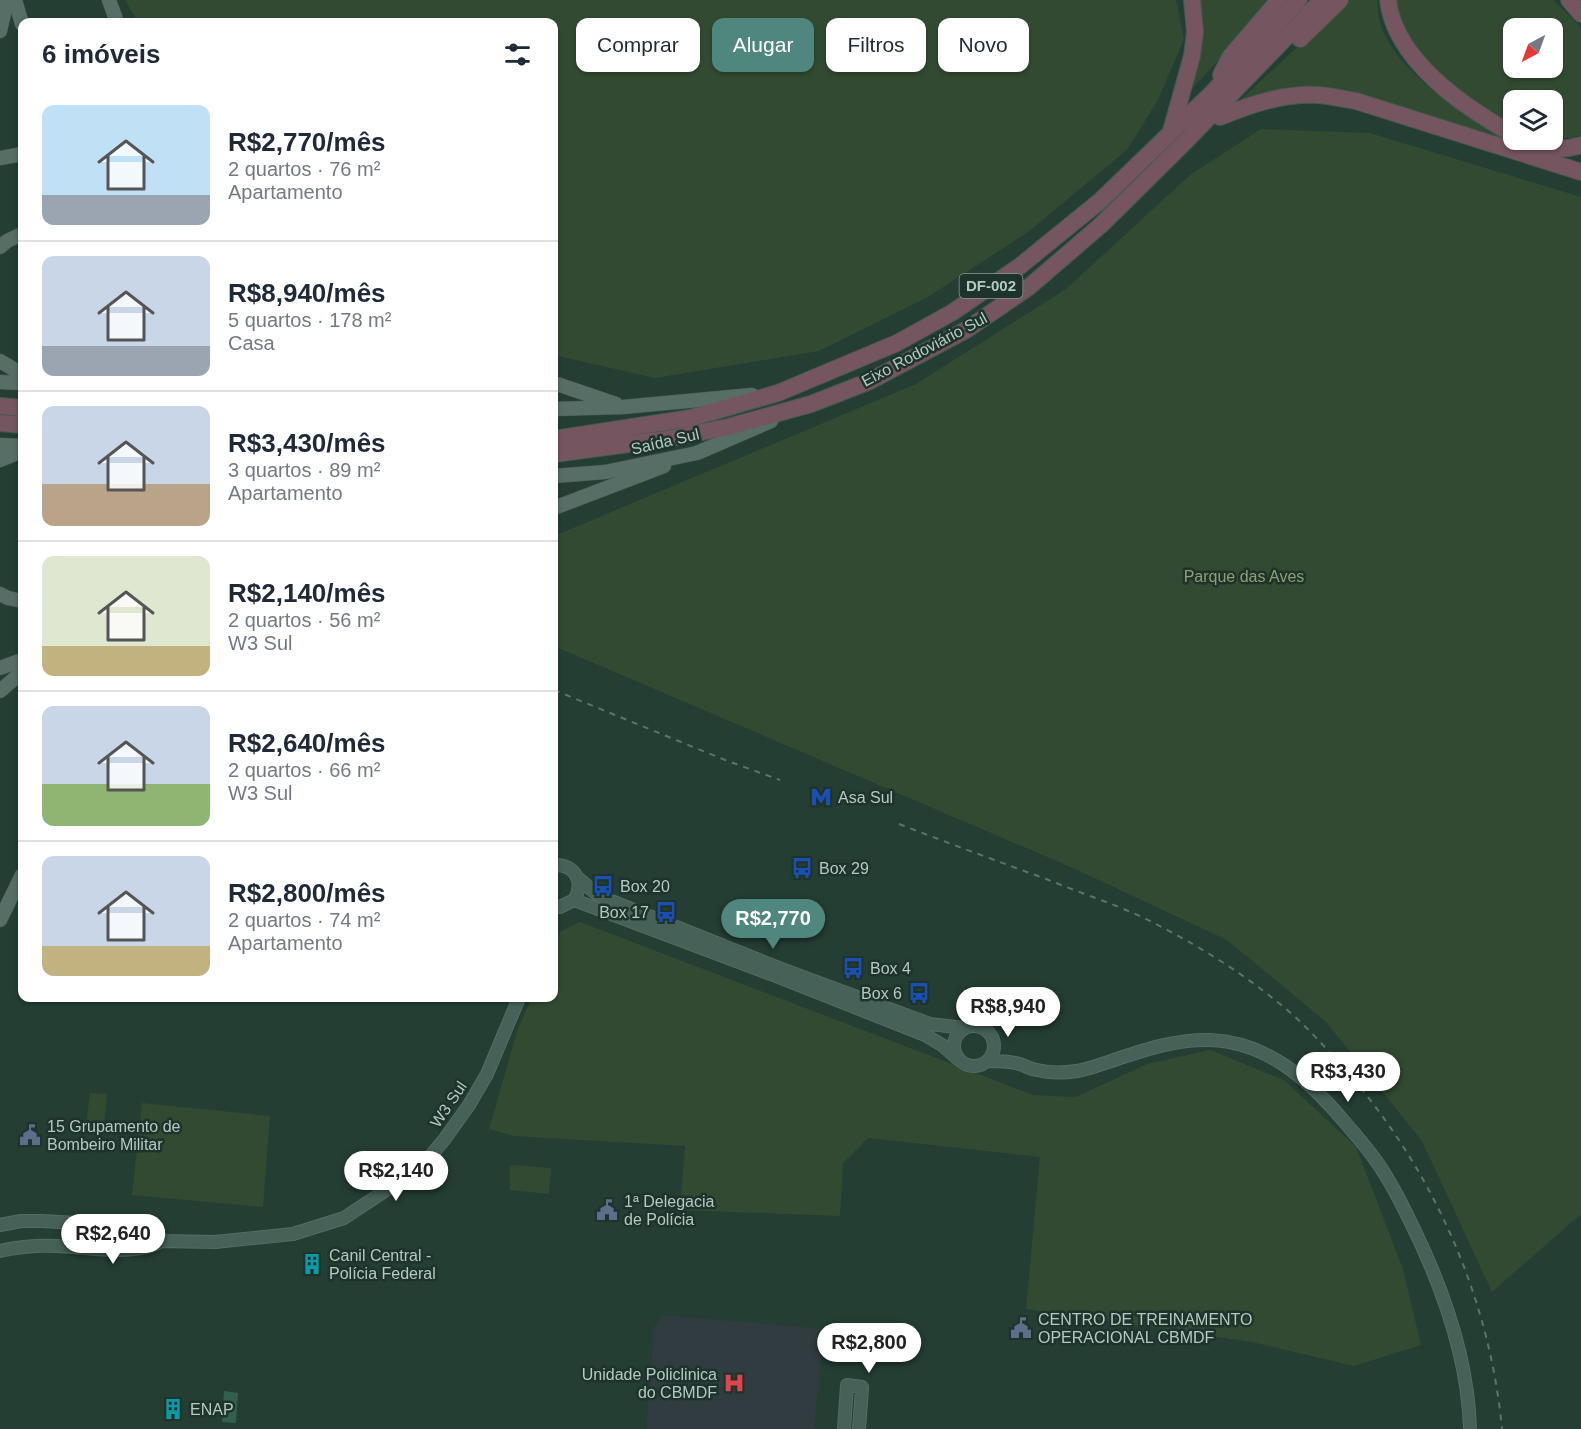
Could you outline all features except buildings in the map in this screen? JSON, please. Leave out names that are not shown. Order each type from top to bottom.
[{"type":"highway","points":[[1171,131],[1192,56],[1195,32],[1192,0]]},
{"type":"highway","points":[[1211,94],[1230,57],[1279,0]]},
{"type":"highway","name":"Eixo Rodoviário Sul","points":[[558,438],[691,418],[778,393],[897,343],[953,312],[1020,266],[1100,201],[1211,94],[1299,0]]},
{"type":"highway","name":"Eixo Rodoviário Sul","points":[[558,453],[666,439],[717,429],[811,404],[870,381],[966,330],[1029,287],[1101,225],[1322,0]]},
{"type":"highway","points":[[1186,141],[1220,117],[1340,0]]},
{"type":"highway","points":[[1388,0],[1395,28],[1406,47],[1431,75],[1449,92],[1503,129]]},
{"type":"highway","points":[[1570,0],[1581,9]]},
{"type":"highway","points":[[1570,0],[1581,14]]},
{"type":"highway","points":[[1220,117],[1257,102],[1290,96],[1318,95],[1356,101],[1581,172]]},
{"type":"highway","points":[[1563,150],[1581,145]]},
{"type":"highway","points":[[0,406],[18,408]]},
{"type":"highway","points":[[0,423],[18,425]]},
{"type":"main road","points":[[0,31],[7,0]]},
{"type":"main road","points":[[15,0],[20,18]]},
{"type":"main road","points":[[109,1],[117,18]]},
{"type":"main road","points":[[0,158],[18,155]]},
{"type":"main road","points":[[0,247],[18,236]]},
{"type":"main road","points":[[0,361],[18,372]]},
{"type":"main road","points":[[0,382],[18,383]]},
{"type":"main road","points":[[558,384],[623,407]]},
{"type":"main road","name":"Saída Sul","points":[[558,409],[623,407],[778,393]]},
{"type":"main road","name":"Saída Sul","points":[[558,476],[605,472],[697,453],[811,404]]},
{"type":"main road","points":[[0,445],[18,448]]},
{"type":"main road","points":[[0,460],[18,451]]},
{"type":"main road","points":[[558,506],[697,453]]},
{"type":"main road","points":[[0,594],[18,600]]},
{"type":"main road","points":[[0,668],[18,661]]},
{"type":"main road","points":[[0,691],[18,675]]},
{"type":"main road","points":[[0,920],[18,884]]},
{"type":"street","points":[[558,866],[569,867],[599,896],[779,968],[930,1024],[964,1028],[972,1026],[987,1030],[992,1036],[993,1054],[981,1065],[964,1064],[926,1035],[574,900]]},
{"type":"street","points":[[558,909],[574,900],[580,886],[578,878]]},
{"type":"street","name":"W3 Sul","points":[[0,1225],[21,1221],[76,1223],[162,1241],[233,1241],[293,1234],[344,1218],[426,1161],[469,1105],[494,1060],[517,1002]]},
{"type":"street","points":[[958,1059],[954,1051],[954,1042],[957,1034],[964,1028]]},
{"type":"street","points":[[988,1061],[1015,1063],[1037,1070],[1079,1071],[1151,1047],[1210,1040],[1238,1044],[1257,1050],[1292,1070],[1327,1102],[1375,1159],[1406,1213],[1424,1250],[1448,1312],[1464,1380],[1470,1429]]},
{"type":"street","points":[[994,1045],[1015,1063]]},
{"type":"street","name":"W3 Sul","points":[[0,1251],[34,1246],[106,1250],[145,1247],[162,1241]]},
{"type":"street","points":[[844,1429],[847,1385],[862,1387],[859,1429]]},
{"type":"street","points":[[846,1409],[861,1412]]},
{"type":"shaded area","name":"Unidade Policlinica do CBMDF","points":[[663,1315],[824,1329],[814,1429],[646,1429],[654,1327]]},
{"type":"shaded area","points":[[224,1391],[238,1393],[236,1423],[222,1422]]},
{"type":"green space","points":[[125,0],[1176,0],[1184,39],[1158,100],[1127,150],[1028,232],[928,297],[819,351],[655,378],[558,356],[558,18],[136,18]]},
{"type":"green space","points":[[1198,0],[1273,0],[1192,89],[1200,53]]},
{"type":"green space","points":[[1348,0],[1377,0],[1380,23],[1389,42],[1402,60],[1437,93],[1503,137],[1503,140],[1354,93],[1324,87],[1290,87],[1237,103]]},
{"type":"green space","points":[[1395,0],[1553,0],[1581,27],[1581,135],[1563,138],[1563,90],[1503,90],[1503,119],[1463,95],[1417,51],[1404,32]]},
{"type":"green space","name":"Parque das Aves","points":[[1261,129],[1370,133],[1581,197],[1581,1214],[1492,1292],[1422,1141],[1326,1022],[1227,940],[1073,868],[558,648],[558,534],[916,384],[1066,289],[1190,175]]},
{"type":"green space","points":[[580,922],[1033,1095],[1076,1097],[1147,1064],[1210,1050],[1284,1080],[1356,1147],[1403,1269],[1421,1345],[1354,1366],[1252,1342],[1026,1309],[1040,1157],[868,1138],[843,1163],[840,1216],[680,1210],[685,1146],[514,1136],[489,1129],[518,1028],[530,1002],[558,1002],[558,937],[560,932]]},
{"type":"green space","points":[[90,1093],[107,1094],[104,1127],[86,1125]]},
{"type":"green space","points":[[142,1103],[270,1116],[263,1207],[132,1195]]},
{"type":"green space","points":[[510,1165],[551,1168],[549,1194],[510,1190]]},
{"type":"railway","points":[[558,692],[780,780]]},
{"type":"railway","points":[[899,824],[1144,918],[1229,966],[1284,1007],[1306,1027],[1366,1095],[1397,1137],[1448,1228],[1468,1276],[1483,1326],[1495,1377],[1502,1429]]},
{"type":"place","name":"Asa Sul","points":[[821,797]]},
{"type":"place","name":"Box 29","points":[[802,868]]},
{"type":"place","name":"Box 20","points":[[603,886]]},
{"type":"place","name":"Box 17","points":[[666,912]]},
{"type":"place","name":"Box 4","points":[[853,968]]},
{"type":"place","name":"Box 6","points":[[919,993]]},
{"type":"place","name":"15 Grupamento de Bombeiro Militar","points":[[30,1135]]},
{"type":"place","name":"1ª Delegacia de Polícia","points":[[607,1210]]},
{"type":"place","name":"Canil Central - Polícia Federal","points":[[312,1264]]},
{"type":"place","name":"CENTRO DE TREINAMENTO OPERACIONAL CBMDF","points":[[1021,1328]]},
{"type":"place","name":"Unidade Policlinica do CBMDF","points":[[734,1383]]},
{"type":"place","name":"ENAP","points":[[173,1409]]}]
